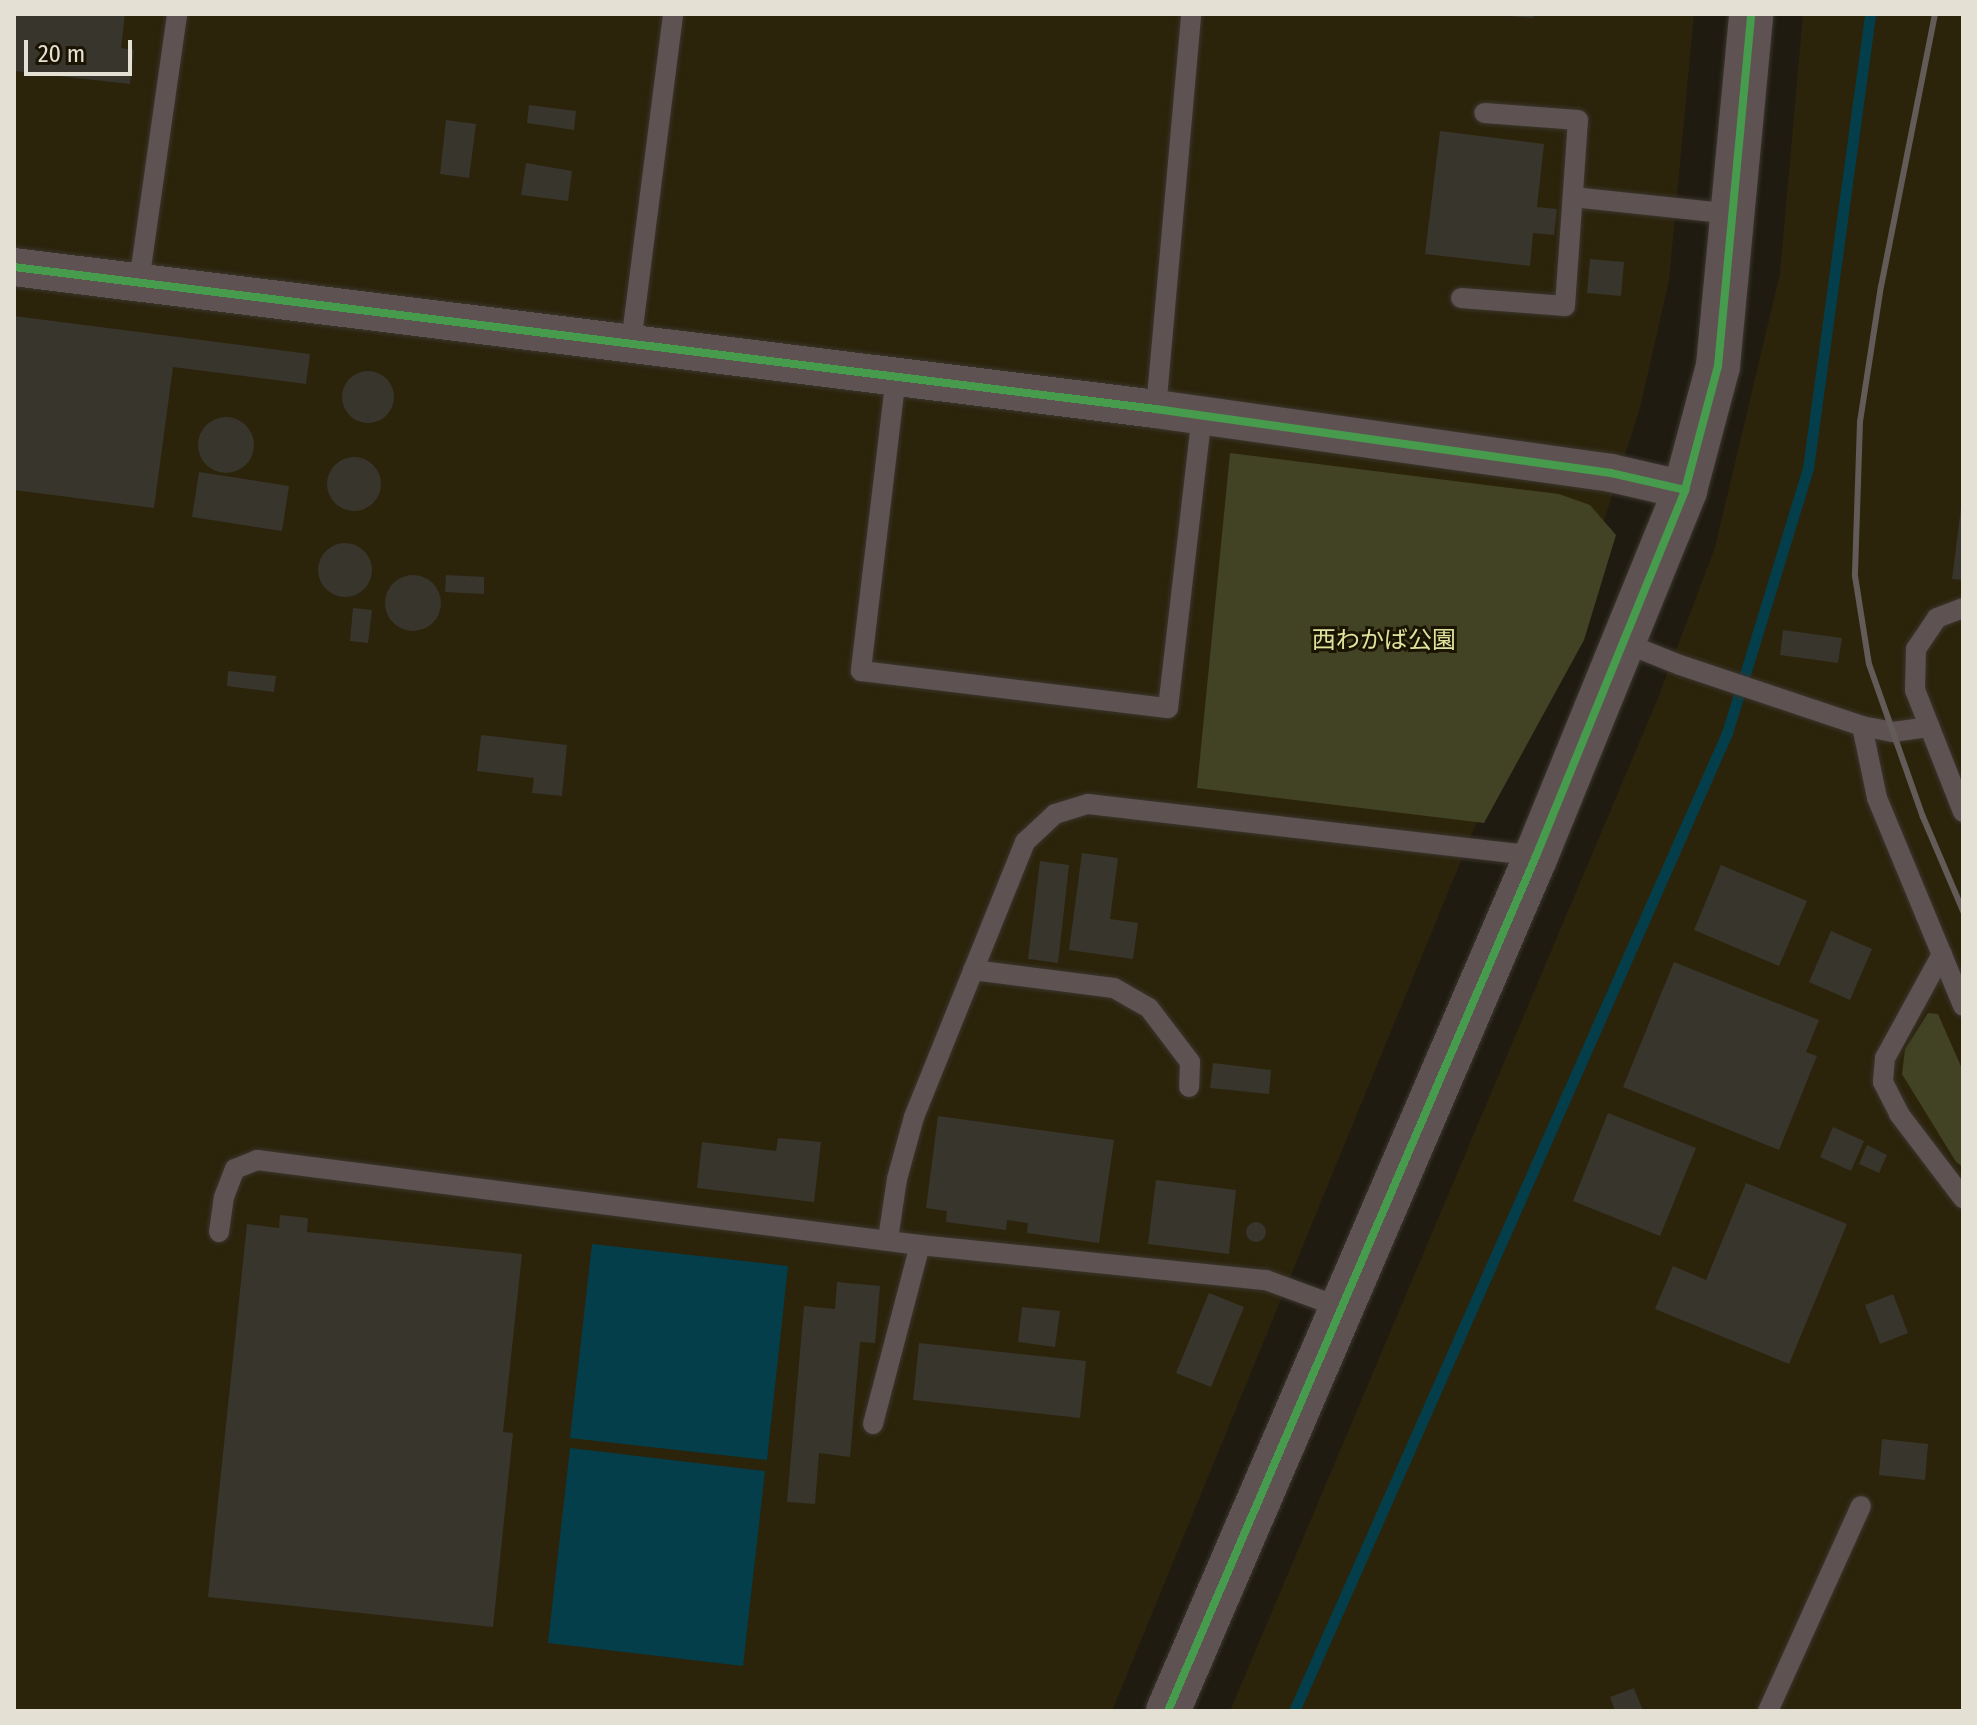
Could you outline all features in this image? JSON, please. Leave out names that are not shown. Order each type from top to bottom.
[{"type":"street","points":[[1168,1711],[1536,856],[1685,490],[1718,366],[1751,14]]},
{"type":"street","points":[[14,267],[1156,409],[1611,473],[1685,490]]},
{"type":"lane","points":[[139,282],[177,14]]},
{"type":"lane","points":[[631,343],[673,14]]},
{"type":"lane","points":[[1156,409],[1191,14]]},
{"type":"lane","points":[[1461,298],[1565,306],[1578,120],[1484,113]]},
{"type":"lane","points":[[1573,197],[1732,214]]},
{"type":"lane","points":[[896,376],[861,671],[1168,708],[1202,416]]},
{"type":"lane","points":[[1963,608],[1937,618],[1916,649],[1915,690],[1963,812]]},
{"type":"lane","points":[[1625,643],[1680,665],[1862,726],[1893,732],[1930,727]]},
{"type":"lane","points":[[1862,726],[1877,798],[1963,1006]]},
{"type":"lane","points":[[888,1239],[897,1179],[914,1117],[1025,842],[1055,814],[1088,804],[1536,856]]},
{"type":"lane","points":[[1942,954],[1885,1058],[1883,1082],[1899,1114],[1963,1198]]},
{"type":"lane","points":[[973,970],[1114,988],[1149,1008],[1190,1062],[1189,1087]]},
{"type":"lane","points":[[219,1232],[224,1197],[235,1169],[257,1160],[920,1245],[1266,1280],[1342,1308]]},
{"type":"lane","points":[[873,1424],[920,1245]]},
{"type":"lane","points":[[1768,1711],[1861,1506]]},
{"type":"shaded area","points":[[14,14],[1694,14],[1669,281],[1640,408],[1587,574],[1490,790],[1112,1711],[14,1711]]},
{"type":"shaded area","points":[[1803,14],[1963,14],[1963,1711],[1230,1711],[1658,698],[1715,547],[1780,273]]},
{"type":"green space","name":"西わかば公園","points":[[1230,453],[1559,494],[1590,505],[1616,535],[1584,640],[1484,823],[1197,788]]},
{"type":"green space","points":[[1928,1013],[1938,1014],[1963,1071],[1963,1167],[1956,1162],[1902,1074],[1905,1049]]},
{"type":"water","points":[[592,1244],[788,1266],[767,1460],[570,1438]]},
{"type":"water","points":[[570,1448],[765,1471],[743,1666],[548,1643]]},
{"type":"building","points":[[14,14],[125,14],[121,48],[134,50],[130,84],[14,71]]},
{"type":"building","points":[[1508,14],[1534,14],[1533,18]]},
{"type":"building","points":[[529,105],[576,111],[574,130],[527,123]]},
{"type":"building","points":[[446,120],[476,124],[469,178],[440,174]]},
{"type":"building","points":[[1440,131],[1544,144],[1537,207],[1557,209],[1554,235],[1533,233],[1530,266],[1425,254]]},
{"type":"building","points":[[526,163],[572,171],[568,201],[521,195]]},
{"type":"building","points":[[1590,259],[1624,262],[1621,296],[1587,293]]},
{"type":"building","points":[[14,316],[310,354],[306,384],[173,367],[154,508],[14,490]]},
{"type":"building","points":[[368,371],[386,379],[394,397],[386,415],[368,423],[350,415],[342,397],[350,379]]},
{"type":"building","points":[[226,417],[246,425],[254,445],[246,465],[226,473],[206,465],[198,445],[206,425]]},
{"type":"building","points":[[354,457],[373,465],[381,484],[373,503],[354,511],[335,503],[327,484],[335,465]]},
{"type":"building","points":[[199,472],[289,486],[282,531],[192,517]]},
{"type":"building","points":[[1963,509],[1963,580],[1952,579]]},
{"type":"building","points":[[345,543],[364,551],[372,570],[364,589],[345,597],[326,589],[318,570],[326,551]]},
{"type":"building","points":[[413,575],[433,583],[441,603],[433,623],[413,631],[393,623],[385,603],[393,583]]},
{"type":"building","points":[[446,575],[484,577],[484,594],[445,592]]},
{"type":"building","points":[[353,608],[372,610],[368,643],[350,641]]},
{"type":"building","points":[[1783,630],[1842,638],[1838,663],[1780,655]]},
{"type":"building","points":[[228,671],[276,676],[274,692],[227,686]]},
{"type":"building","points":[[481,735],[567,745],[562,796],[532,793],[534,778],[477,771]]},
{"type":"building","points":[[1082,853],[1118,858],[1110,919],[1138,923],[1133,959],[1069,950]]},
{"type":"building","points":[[1040,861],[1069,865],[1058,963],[1028,959]]},
{"type":"building","points":[[1721,865],[1807,901],[1779,966],[1694,930]]},
{"type":"building","points":[[1831,931],[1872,949],[1850,1000],[1809,982]]},
{"type":"building","points":[[1674,962],[1819,1020],[1806,1052],[1817,1056],[1779,1150],[1623,1087]]},
{"type":"building","points":[[1213,1063],[1271,1070],[1269,1094],[1210,1088]]},
{"type":"building","points":[[1608,1113],[1696,1148],[1660,1236],[1573,1201]]},
{"type":"building","points":[[938,1116],[1114,1140],[1099,1243],[1027,1233],[1028,1223],[1007,1220],[1006,1230],[946,1222],[947,1211],[926,1208]]},
{"type":"building","points":[[1833,1127],[1864,1141],[1851,1171],[1820,1157]]},
{"type":"building","points":[[778,1138],[821,1142],[814,1202],[697,1188],[702,1142],[776,1151]]},
{"type":"building","points":[[1867,1145],[1887,1155],[1879,1173],[1859,1164]]},
{"type":"building","points":[[1156,1180],[1236,1190],[1229,1254],[1148,1244]]},
{"type":"building","points":[[1746,1183],[1847,1224],[1789,1364],[1655,1309],[1673,1266],[1706,1280]]},
{"type":"building","points":[[280,1215],[308,1218],[307,1232],[522,1254],[503,1432],[513,1433],[493,1627],[208,1597],[247,1224],[279,1228]]},
{"type":"building","points":[[1256,1222],[1263,1225],[1266,1232],[1263,1239],[1256,1242],[1249,1239],[1246,1232],[1249,1225]]},
{"type":"building","points":[[837,1282],[880,1286],[875,1343],[860,1342],[850,1457],[819,1453],[815,1504],[787,1502],[804,1306],[835,1309]]},
{"type":"building","points":[[1209,1293],[1244,1307],[1211,1387],[1176,1373]]},
{"type":"building","points":[[1893,1294],[1908,1333],[1880,1344],[1865,1305]]},
{"type":"building","points":[[1022,1307],[1060,1311],[1055,1347],[1018,1342]]},
{"type":"building","points":[[919,1343],[1086,1361],[1080,1418],[913,1400]]},
{"type":"building","points":[[1882,1439],[1928,1444],[1925,1480],[1879,1475]]},
{"type":"building","points":[[1634,1688],[1643,1711],[1615,1711],[1610,1697]]},
{"type":"waterway","points":[[1294,1711],[1727,733],[1808,468],[1870,14]]},
{"type":"railway","points":[[1935,14],[1881,286],[1860,422],[1855,576],[1869,664],[1923,817],[1963,911]]},
{"type":"cycle path","points":[[1168,1711],[1536,856],[1685,490],[1718,366],[1751,14]]},
{"type":"cycle path","points":[[14,267],[1156,409],[1611,473],[1685,490]]}]
